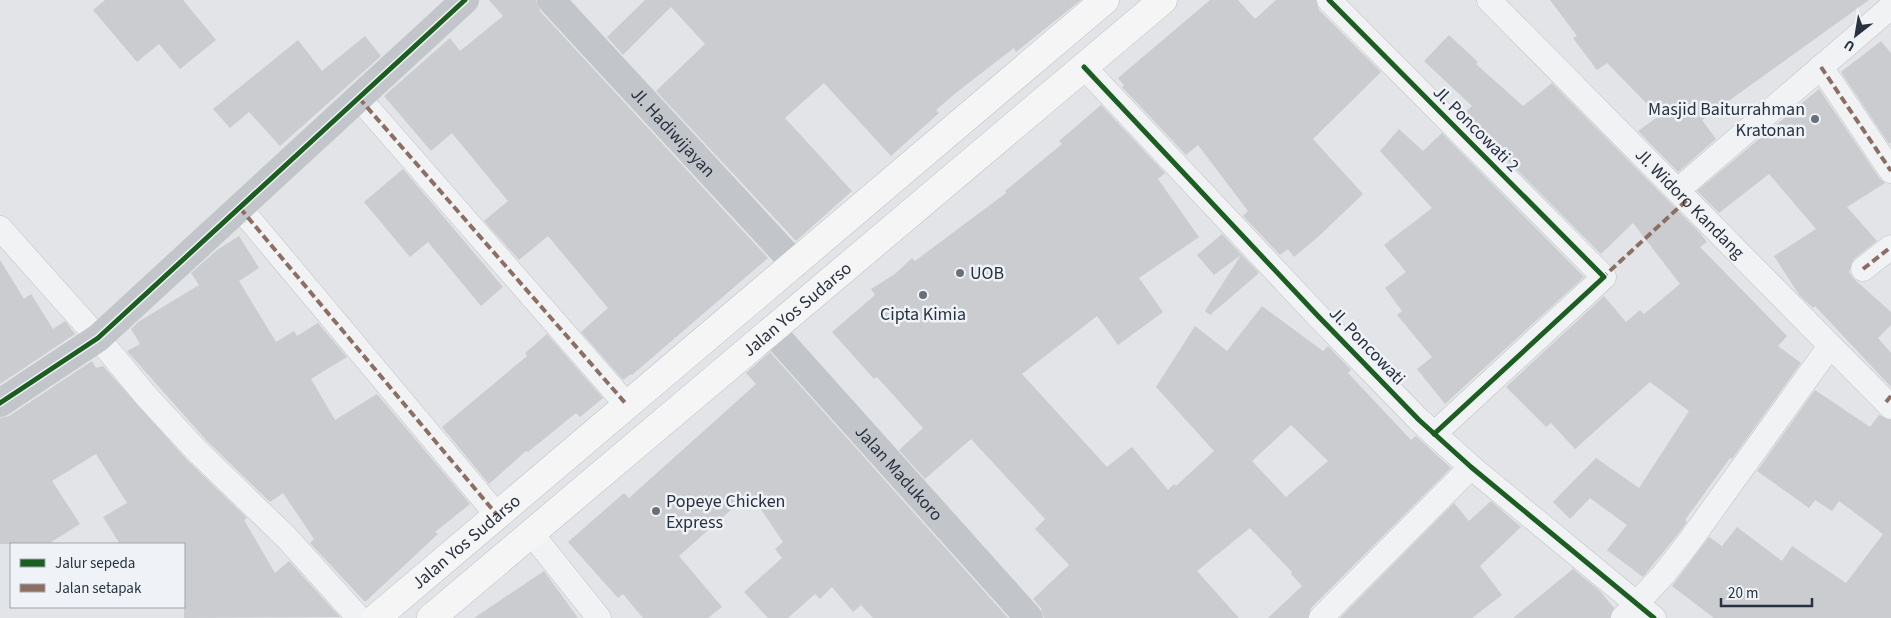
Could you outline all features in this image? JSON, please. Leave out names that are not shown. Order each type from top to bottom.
[{"type":"main road","name":"Jalan Yos Sudarso","points":[[431,618],[1163,0]]},
{"type":"main road","name":"Jalan Yos Sudarso","points":[[376,618],[795,264],[1099,2]]},
{"type":"main road","points":[[795,264],[818,290]]},
{"type":"main road","points":[[748,304],[771,330]]},
{"type":"street","points":[[0,403],[98,338],[465,0]]},
{"type":"street","name":"Jl. Hadiwijayan","points":[[551,0],[795,264]]},
{"type":"street","name":"Jl. Poncowati 2","points":[[1329,0],[1604,276],[1434,434]]},
{"type":"street","name":"Jl. Widoro Kandang","points":[[1489,0],[1830,346],[1889,402]]},
{"type":"street","points":[[1678,190],[1891,7]]},
{"type":"street","points":[[1821,67],[1891,171]]},
{"type":"street","name":"Jl. Poncowati","points":[[1084,68],[1318,316],[1434,434],[1638,613]]},
{"type":"street","points":[[359,98],[627,405]]},
{"type":"street","points":[[240,208],[497,515]]},
{"type":"street","points":[[0,228],[98,338],[147,397],[191,444],[287,538],[359,618]]},
{"type":"street","points":[[1863,269],[1891,248]]},
{"type":"street","name":"Jalan Madukoro","points":[[771,330],[1029,618]]},
{"type":"street","points":[[1638,613],[1830,346]]},
{"type":"street","points":[[1321,618],[1471,467]]},
{"type":"street","points":[[531,533],[598,618]]},
{"type":"building","points":[[105,0],[183,0],[216,40],[180,69],[159,44],[137,62],[93,10]]},
{"type":"building","points":[[489,0],[536,0],[540,11],[768,258],[632,375],[623,380],[581,332],[608,308],[548,236],[519,260],[484,221],[508,201],[452,133],[431,151],[384,96],[450,38],[460,51],[503,16]]},
{"type":"building","points":[[645,0],[1081,0],[1016,52],[1014,48],[957,92],[936,110],[939,113],[891,156],[824,83],[785,118],[852,191],[796,241],[656,91],[705,44],[671,7],[623,55],[607,37]]},
{"type":"building","points":[[1210,0],[1238,0],[1255,19],[1276,0],[1316,0],[1319,10],[1381,72],[1313,139],[1363,194],[1294,257],[1288,249],[1280,255],[1243,216],[1248,211],[1198,145],[1186,155],[1122,87],[1124,85],[1118,78]]},
{"type":"building","points":[[1550,0],[1869,0],[1702,120],[1716,139],[1678,172],[1638,131],[1659,116],[1607,63],[1597,70],[1573,38],[1577,36]]},
{"type":"building","points":[[1449,35],[1478,62],[1476,64],[1523,106],[1552,83],[1699,232],[1707,242],[1700,247],[1787,336],[1778,346],[1801,363],[1732,459],[1730,458],[1685,520],[1687,522],[1643,577],[1607,550],[1627,525],[1590,498],[1570,519],[1553,502],[1596,458],[1639,488],[1689,411],[1650,382],[1575,449],[1551,423],[1546,427],[1506,387],[1604,296],[1626,322],[1640,310],[1644,314],[1680,284],[1633,223],[1601,254],[1462,115],[1472,106],[1424,61]]},
{"type":"building","points":[[365,36],[381,56],[280,146],[249,112],[230,128],[213,109],[298,40],[322,71]]},
{"type":"building","points":[[1881,41],[1891,53],[1891,142],[1889,144],[1841,72]]},
{"type":"building","points":[[1819,89],[1880,179],[1885,183],[1847,207],[1877,241],[1854,259],[1849,272],[1853,278],[1891,312],[1891,325],[1878,338],[1891,353],[1891,387],[1815,306],[1813,308],[1799,295],[1774,256],[1816,229],[1769,174],[1719,213],[1697,191]]},
{"type":"building","points":[[1101,105],[1165,173],[1158,179],[1199,237],[1139,278],[1163,312],[1118,345],[1097,316],[1022,374],[1107,467],[1132,447],[1168,490],[1174,484],[1176,486],[1214,451],[1156,387],[1195,326],[1227,351],[1262,306],[1323,351],[1328,346],[1351,370],[1348,373],[1411,440],[1416,436],[1451,468],[1311,608],[1308,618],[1268,618],[1302,586],[1291,574],[1292,572],[1250,528],[1197,571],[1239,618],[1044,618],[1041,608],[1033,599],[1069,565],[1035,529],[1045,519],[971,439],[925,479],[899,450],[923,428],[877,377],[874,379],[832,332],[875,295],[871,289],[895,274],[912,258],[915,261],[1006,193],[1005,191],[1062,144],[1059,141]],"holes":[[[1291,425],[1328,461],[1286,497],[1252,461]]]},
{"type":"building","points":[[1399,129],[1423,151],[1442,133],[1584,277],[1445,404],[1417,369],[1432,357],[1397,315],[1402,311],[1385,288],[1406,272],[1384,245],[1432,208],[1380,151]]},
{"type":"building","points":[[403,169],[503,287],[481,306],[428,242],[410,257],[364,202]]},
{"type":"building","points":[[1222,234],[1259,273],[1210,315],[1205,311],[1241,255],[1214,275],[1197,255]]},
{"type":"building","points":[[239,236],[259,268],[239,281],[276,342],[294,331],[297,336],[318,323],[347,357],[311,379],[335,420],[377,394],[470,504],[435,532],[438,534],[365,602],[310,543],[314,539],[283,493],[270,502],[207,441],[127,351],[140,344],[131,329],[138,322],[199,285],[191,273],[217,250]]},
{"type":"building","points":[[0,260],[24,299],[31,294],[53,329],[65,321],[75,334],[0,384]]},
{"type":"building","points":[[547,334],[603,398],[580,417],[576,413],[528,452],[526,451],[489,484],[442,427],[527,356],[525,353]]},
{"type":"building","points":[[770,352],[1008,618],[873,618],[861,605],[853,612],[832,587],[820,599],[815,594],[788,618],[768,618],[744,592],[782,558],[775,549],[783,542],[750,493],[679,556],[722,607],[708,618],[643,618],[623,594],[618,598],[568,542],[624,493],[629,498],[756,384],[746,373]]},
{"type":"building","points":[[92,361],[96,368],[103,366],[187,460],[247,518],[244,520],[275,573],[289,561],[340,617],[184,618],[185,543],[119,543],[103,517],[127,503],[96,454],[52,481],[80,524],[50,543],[0,544],[0,418],[9,416]]},
{"type":"building","points":[[1815,390],[1870,427],[1879,415],[1891,420],[1891,618],[1714,618],[1672,586],[1709,537],[1722,546],[1737,527],[1782,561],[1792,546],[1846,583],[1883,534],[1839,501],[1832,511],[1815,500],[1809,508],[1757,471]]},
{"type":"building","points":[[1491,501],[1521,527],[1480,566],[1502,595],[1472,618],[1340,618],[1454,503],[1469,521]]},
{"type":"building","points":[[1573,569],[1600,591],[1614,608],[1610,618],[1513,618]]},
{"type":"building","points":[[544,571],[578,618],[474,618]]},
{"type":"marked path","points":[[1821,67],[1891,171]]},
{"type":"marked path","points":[[359,98],[627,405]]},
{"type":"marked path","points":[[1601,279],[1687,200]]},
{"type":"marked path","points":[[240,208],[497,515]]},
{"type":"marked path","points":[[1863,269],[1891,247]]},
{"type":"marked path","points":[[1886,402],[1891,396]]},
{"type":"cycle path","points":[[0,403],[98,338],[465,0]]},
{"type":"cycle path","points":[[1329,0],[1604,277],[1434,434]]},
{"type":"cycle path","points":[[1084,67],[1318,316],[1419,420],[1471,467],[1654,618]]},
{"type":"place","name":"Masjid Baiturrahman Kratonan","points":[[1815,119]]},
{"type":"place","name":"UOB","points":[[960,273]]},
{"type":"place","name":"Cipta Kimia","points":[[923,295]]},
{"type":"place","name":"Popeye Chicken Express","points":[[656,511]]}]
